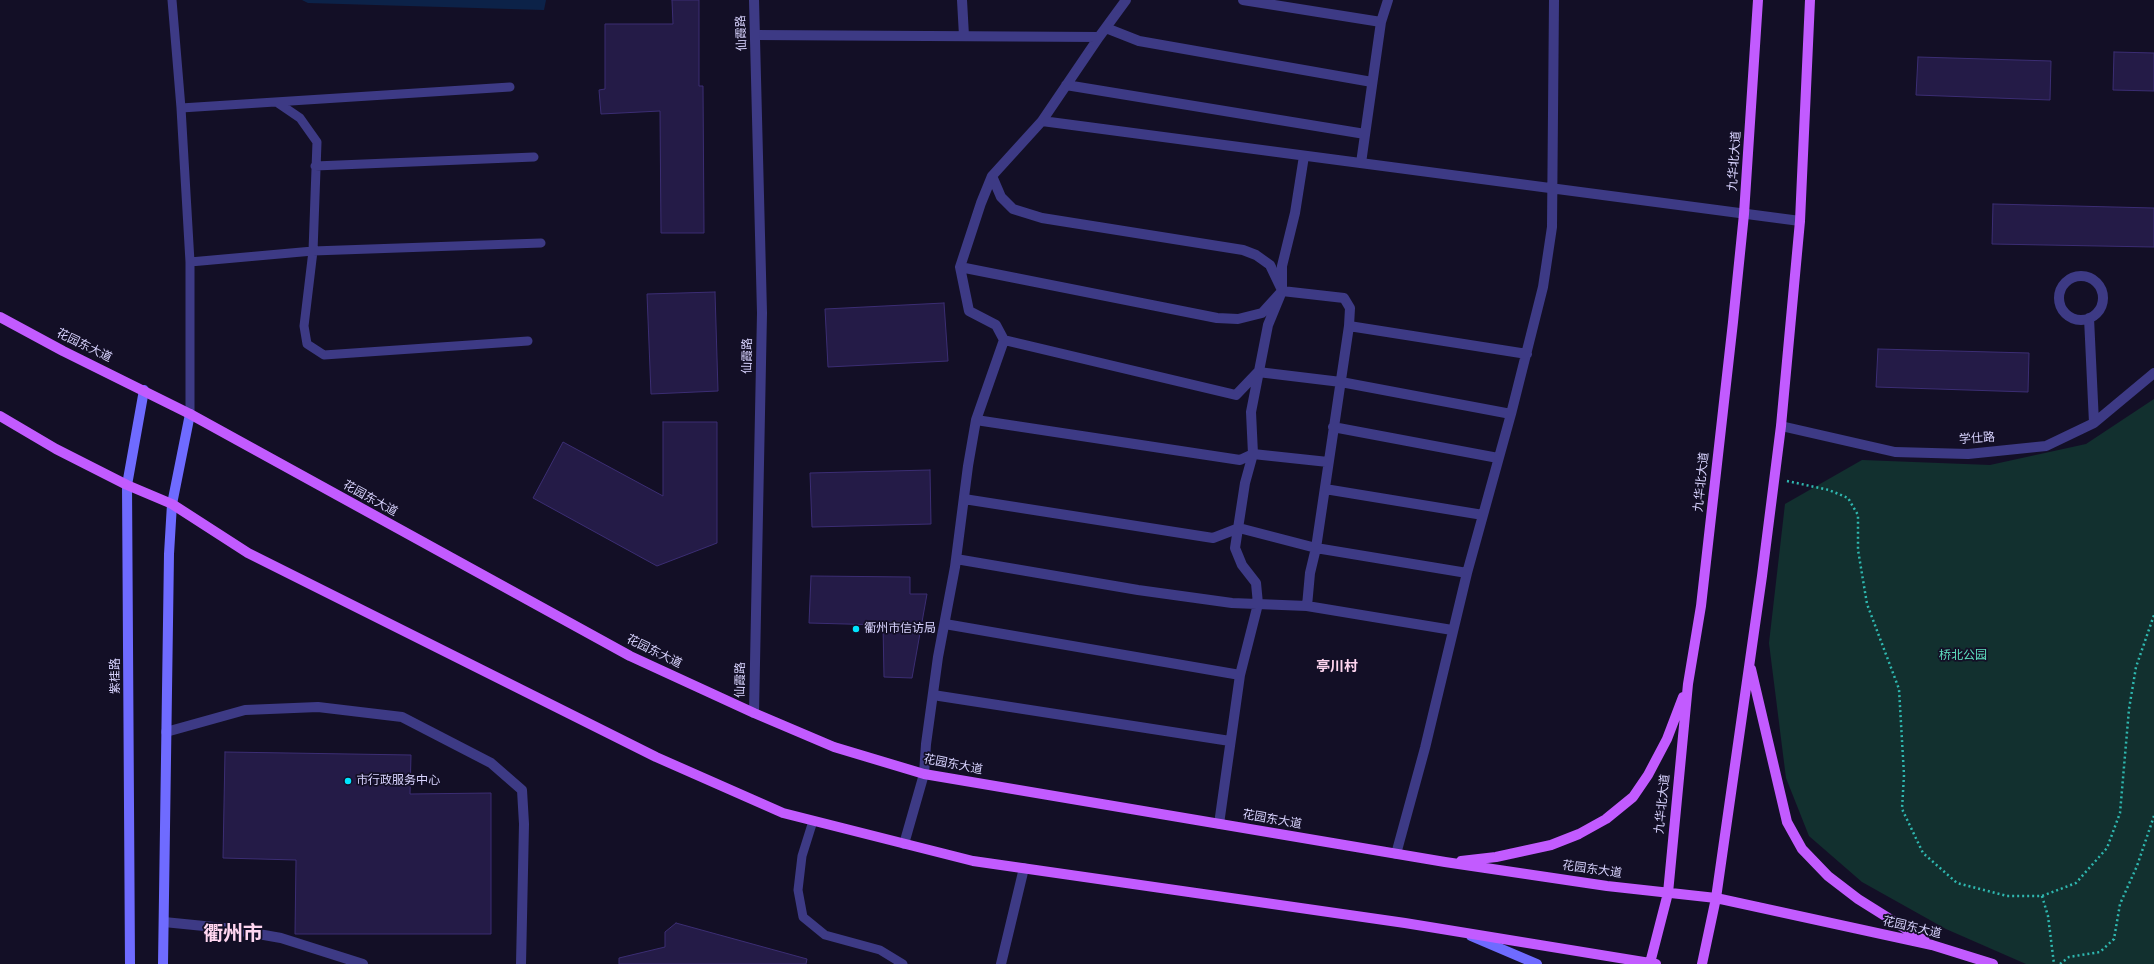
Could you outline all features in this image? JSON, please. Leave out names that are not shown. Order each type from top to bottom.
[{"type":"main road","name":"九华北大道","points":[[1652,964],[1668,893],[1688,684],[1701,606],[1744,214],[1758,0]]},
{"type":"main road","points":[[1702,964],[1716,898],[1775,479],[1781,426],[1800,221],[1810,0]]},
{"type":"main road","name":"花园东大道","points":[[0,317],[63,352],[144,390],[190,414],[630,656],[754,713],[834,746],[924,774],[1445,862],[1668,893],[1716,898],[1932,945],[1994,964]]},
{"type":"main road","name":"紫桂路","points":[[130,964],[127,485],[144,390]]},
{"type":"main road","points":[[163,964],[169,554],[172,504],[190,414]]},
{"type":"main road","points":[[0,416],[56,449],[127,485],[172,504],[248,553],[656,757],[783,813],[973,861],[1405,923],[1652,964]]},
{"type":"main road","points":[[1749,664],[1787,822],[1802,849],[1828,876],[1858,899],[1932,945]]},
{"type":"main road","points":[[1445,862],[1496,857],[1551,845],[1578,834],[1606,819],[1633,797],[1648,775],[1667,739],[1688,684]]},
{"type":"main road","points":[[1467,934],[1537,964]]},
{"type":"street","name":"仙霞路","points":[[754,0],[762,313],[754,713]]},
{"type":"street","points":[[962,0],[964,36]]},
{"type":"street","points":[[904,844],[924,774],[926,744],[933,695],[956,559],[976,420],[1004,340],[996,325],[968,311],[960,267],[981,203],[992,176],[1042,121],[1099,36],[1126,0]]},
{"type":"street","points":[[1243,0],[1381,22]]},
{"type":"street","points":[[1361,163],[1381,22],[1388,0]]},
{"type":"street","points":[[1396,854],[1425,748],[1467,572],[1527,354],[1543,287],[1552,227],[1551,188],[1554,0]]},
{"type":"street","points":[[1106,28],[1139,41],[1372,82]]},
{"type":"street","points":[[756,35],[1099,36]]},
{"type":"street","points":[[1066,85],[1365,134]]},
{"type":"street","points":[[1042,121],[1800,221]]},
{"type":"street","points":[[1219,824],[1240,675],[1258,604],[1256,583],[1242,565],[1235,548],[1245,483],[1253,454],[1251,412],[1268,325],[1282,291],[1282,266],[1294,213],[1304,156]]},
{"type":"street","points":[[992,176],[1001,197],[1014,209],[1042,218],[1243,250],[1256,255],[1270,265],[1282,291]]},
{"type":"street","points":[[960,267],[1217,318],[1238,319],[1262,313],[1282,291]]},
{"type":"street","points":[[2074,277],[2089,278],[2095,281],[2102,294],[2100,308],[2089,318],[2076,319],[2069,316],[2060,305],[2060,292],[2063,285],[2074,277]]},
{"type":"street","points":[[1282,291],[1344,298],[1350,308],[1349,326],[1325,489],[1316,548],[1310,573],[1307,606]]},
{"type":"street","points":[[2089,318],[2094,423]]},
{"type":"street","points":[[1349,326],[1527,354]]},
{"type":"street","points":[[1004,340],[1236,395],[1258,372]]},
{"type":"street","points":[[1258,372],[1341,382],[1511,414]]},
{"type":"street","name":"学仕路","points":[[1781,426],[1895,452],[1968,454],[2046,446],[2094,423],[2154,374]]},
{"type":"street","points":[[976,420],[1240,460],[1253,454],[1328,462]]},
{"type":"street","points":[[1333,427],[1498,458]]},
{"type":"street","points":[[1325,489],[1483,516]]},
{"type":"street","points":[[964,499],[1213,538],[1239,528],[1316,548],[1467,572]]},
{"type":"street","points":[[956,559],[1138,590],[1232,603],[1307,606],[1452,630]]},
{"type":"street","points":[[945,624],[1240,675]]},
{"type":"street","points":[[933,695],[1230,741]]},
{"type":"street","points":[[166,732],[245,710],[318,707],[402,717],[491,763],[522,790],[524,824],[521,964]]},
{"type":"street","points":[[1001,964],[1024,868]]},
{"type":"street","points":[[164,922],[224,928],[281,938],[363,964]]},
{"type":"lane","points":[[172,0],[181,108],[190,262],[190,414]]},
{"type":"lane","points":[[181,108],[510,87]]},
{"type":"lane","points":[[278,103],[300,118],[316,142],[313,251],[304,326],[307,344],[324,355],[528,341]]},
{"type":"lane","points":[[315,166],[534,157]]},
{"type":"lane","points":[[190,262],[313,251],[541,243]]},
{"type":"lane","points":[[813,821],[802,856],[798,890],[803,917],[825,935],[880,950],[903,964]]},
{"type":"path","points":[[1775,479],[1829,490],[1848,498],[1858,514],[1858,550],[1867,604],[1899,688],[1904,775],[1902,809],[1923,852],[1957,883],[2007,896],[2042,896],[2076,883],[2107,848],[2120,813],[2129,709],[2136,667],[2154,615]]},
{"type":"path","points":[[2060,964],[2069,957],[2100,952],[2114,939],[2120,904],[2137,866],[2154,816]]},
{"type":"path","points":[[2042,896],[2048,916],[2054,964]]},
{"type":"green space","name":"桥北公园","points":[[2154,399],[2154,964],[2026,964],[1946,929],[1862,882],[1809,836],[1786,778],[1769,643],[1785,504],[1862,460],[1990,465],[2086,444]]},
{"type":"water","points":[[302,0],[546,0],[544,10],[308,3]]},
{"type":"building","points":[[672,0],[699,0],[699,86],[703,86],[704,233],[661,233],[660,111],[601,114],[599,90],[605,89],[605,24],[673,24]]},
{"type":"building","points":[[2114,52],[2154,53],[2154,91],[2113,90]]},
{"type":"building","points":[[1918,57],[2051,61],[2050,100],[1916,95]]},
{"type":"building","points":[[1993,204],[2154,208],[2154,247],[1992,244]]},
{"type":"building","points":[[715,292],[718,391],[651,394],[647,294]]},
{"type":"building","points":[[944,303],[948,361],[828,367],[825,309]]},
{"type":"building","points":[[1878,349],[2029,353],[2028,392],[1876,387]]},
{"type":"building","points":[[663,422],[717,422],[717,543],[657,566],[533,498],[563,442],[663,496]]},
{"type":"building","points":[[930,470],[931,524],[812,527],[810,473]]},
{"type":"building","points":[[811,576],[910,577],[910,594],[927,594],[912,678],[884,677],[883,625],[809,623]]},
{"type":"building","points":[[225,752],[411,755],[410,794],[491,793],[491,934],[295,934],[296,860],[223,858]]},
{"type":"building","points":[[676,923],[807,959],[806,964],[619,964],[619,958],[665,947],[665,932]]},
{"type":"place","name":"衢州市信访局","points":[[856,629]]},
{"type":"place","name":"市行政服务中心","points":[[348,781]]},
{"type":"district","name":"亭川村","points":[[1337,667]]},
{"type":"district","name":"衢州市","points":[[233,935]]}]
